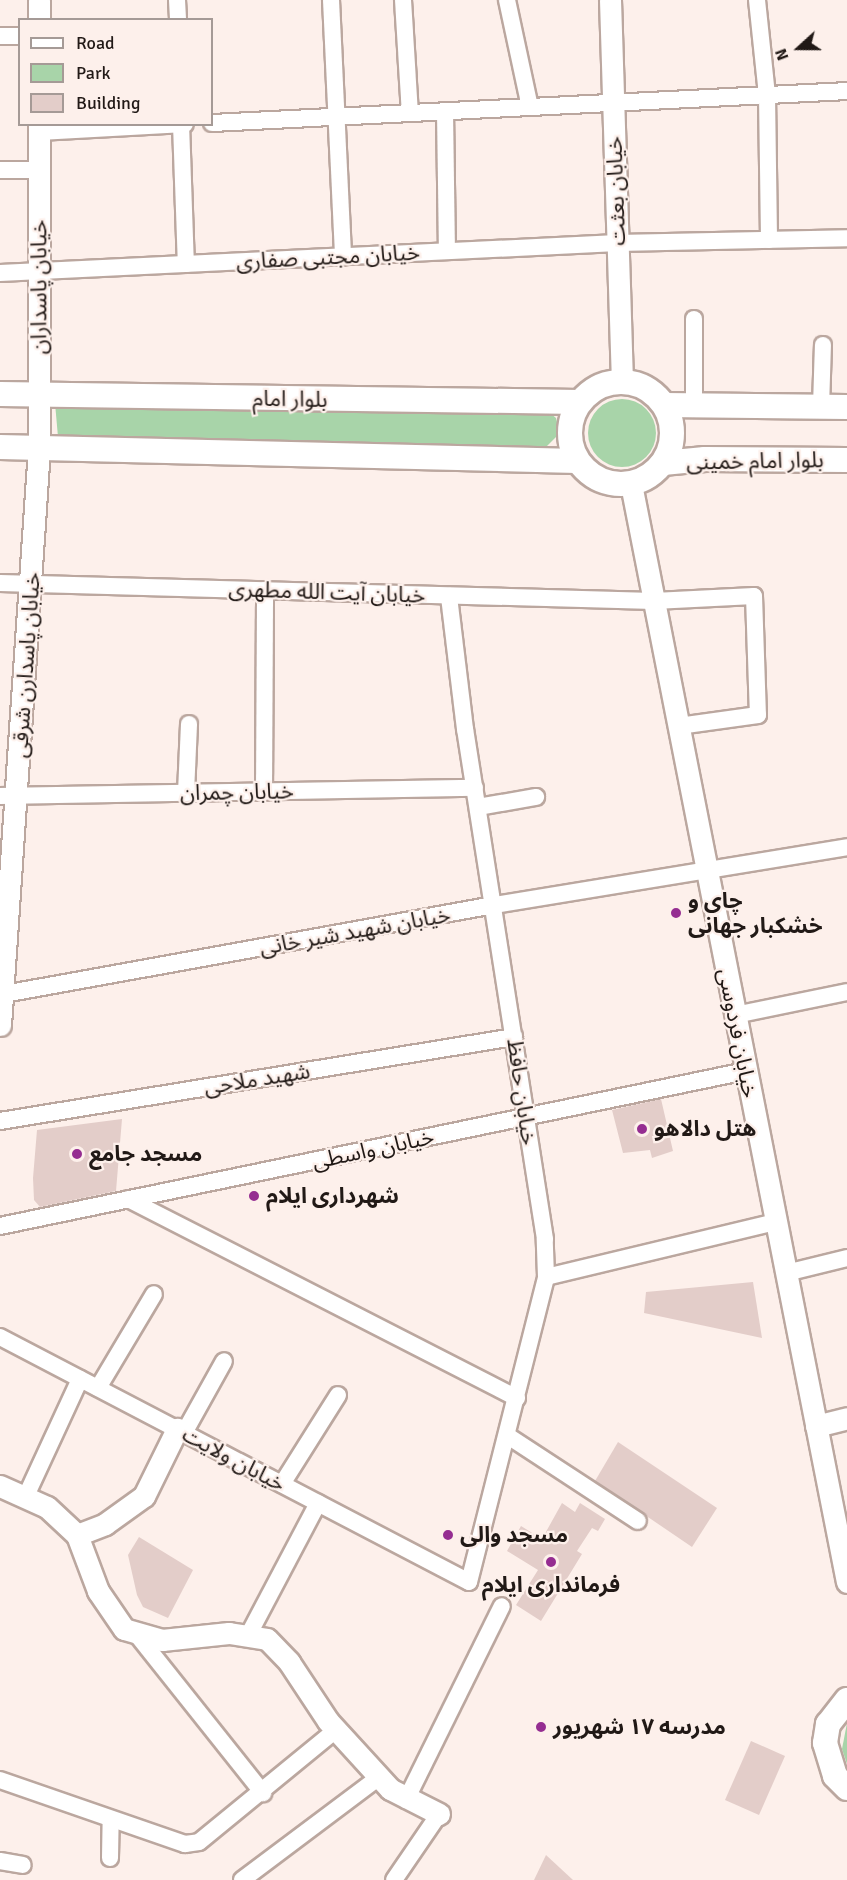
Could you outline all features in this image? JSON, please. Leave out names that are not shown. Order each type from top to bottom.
[{"type":"main road","points":[[622,381],[653,393],[664,405],[673,434],[663,463],[652,474],[631,484],[598,480],[578,461],[569,431],[579,402],[591,391],[622,381]]},
{"type":"main road","name":"بلوار امام","points":[[0,394],[579,402]]},
{"type":"main road","points":[[664,405],[847,408]]},
{"type":"main road","points":[[0,447],[578,461]]},
{"type":"main road","name":"بلوار امام خمینی","points":[[663,463],[705,459],[847,460]]},
{"type":"main road","points":[[847,1700],[828,1724],[825,1743],[831,1768],[847,1788]]},
{"type":"street","points":[[39,0],[39,18]]},
{"type":"street","points":[[177,0],[178,18]]},
{"type":"street","points":[[331,0],[343,256]]},
{"type":"street","points":[[403,0],[410,113]]},
{"type":"street","points":[[507,0],[530,107]]},
{"type":"street","name":"خیابان بعثت","points":[[609,0],[622,381]]},
{"type":"street","points":[[757,0],[767,95],[769,240]]},
{"type":"street","points":[[0,36],[18,36]]},
{"type":"street","points":[[213,123],[847,91]]},
{"type":"street","points":[[445,111],[447,252]]},
{"type":"street","points":[[39,128],[134,126]]},
{"type":"street","points":[[182,126],[186,264]]},
{"type":"street","name":"خیابان پاسداران","points":[[39,128],[39,449]]},
{"type":"street","points":[[0,170],[39,170]]},
{"type":"street","name":"خیابان مجتبی صفاری","points":[[0,273],[617,243],[847,238]]},
{"type":"street","points":[[693,404],[694,319]]},
{"type":"street","points":[[821,407],[823,345]]},
{"type":"street","name":"خیابان پاسدارن شرقی","points":[[0,1025],[4,994],[3,960],[9,796],[32,584],[39,449]]},
{"type":"street","name":"خیابان فردوسی","points":[[631,484],[847,1582]]},
{"type":"street","name":"خیابان آیت الله مطهری","points":[[0,583],[654,601],[754,596],[758,715],[679,726]]},
{"type":"street","points":[[264,792],[265,590]]},
{"type":"street","name":"خیابان حافظ","points":[[448,596],[475,788],[545,1239],[546,1277],[508,1436],[469,1582]]},
{"type":"street","points":[[186,793],[189,724]]},
{"type":"street","name":"خیابان چمران","points":[[9,796],[475,788]]},
{"type":"street","points":[[478,807],[536,798]]},
{"type":"street","name":"خیابان شهید شیر خانی","points":[[4,994],[494,905],[707,872],[847,847]]},
{"type":"street","points":[[735,1015],[847,992]]},
{"type":"street","name":"شهید ملاحی","points":[[0,1121],[514,1037]]},
{"type":"street","name":"خیابان واسطی","points":[[0,1226],[746,1071]]},
{"type":"street","points":[[128,1199],[517,1398]]},
{"type":"street","points":[[546,1277],[775,1222]]},
{"type":"street","points":[[786,1273],[847,1258]]},
{"type":"street","points":[[98,1388],[154,1294]]},
{"type":"street","name":"خیابان ولایت","points":[[0,1337],[469,1582]]},
{"type":"street","points":[[77,1535],[114,1518],[144,1496],[180,1431],[224,1361]]},
{"type":"street","points":[[26,1496],[80,1379]]},
{"type":"street","points":[[282,1485],[338,1395]]},
{"type":"street","points":[[816,1426],[847,1418]]},
{"type":"street","points":[[508,1436],[638,1521]]},
{"type":"street","points":[[0,1486],[26,1496],[63,1519],[77,1535],[98,1591],[112,1616],[138,1636],[263,1793]]},
{"type":"street","points":[[249,1634],[318,1503]]},
{"type":"street","points":[[406,1800],[502,1606]]},
{"type":"street","points":[[138,1636],[162,1640],[249,1634],[267,1639],[289,1662],[336,1730],[379,1777],[406,1800],[439,1814],[394,1880]]},
{"type":"street","points":[[0,1780],[184,1844],[200,1842],[263,1793],[336,1730]]},
{"type":"street","points":[[242,1880],[379,1777]]},
{"type":"street","points":[[110,1858],[111,1819]]},
{"type":"street","points":[[0,1862],[23,1865]]},
{"type":"green space","points":[[622,399],[635,402],[646,409],[653,420],[656,433],[653,446],[646,457],[635,464],[622,467],[609,464],[598,457],[591,446],[588,433],[591,420],[598,409],[609,402]]},
{"type":"green space","points":[[55,403],[549,412],[556,418],[560,433],[546,447],[58,437]]},
{"type":"green space","points":[[847,1723],[847,1764],[842,1749]]},
{"type":"building","name":"هتل دالاهو","points":[[661,1099],[673,1151],[652,1158],[650,1150],[623,1153],[612,1110]]},
{"type":"building","name":"مسجد جامع","points":[[122,1119],[116,1191],[40,1207],[34,1200],[33,1178],[37,1130]]},
{"type":"building","points":[[753,1282],[762,1338],[644,1313],[646,1292]]},
{"type":"building","points":[[618,1442],[717,1508],[692,1547],[595,1481]]},
{"type":"building","name":"فرمانداری ایلام","points":[[562,1503],[575,1512],[580,1503],[605,1519],[598,1531],[592,1528],[577,1551],[582,1554],[541,1621],[516,1605],[538,1570],[507,1551],[521,1526],[542,1539]]},
{"type":"building","points":[[139,1537],[193,1570],[168,1618],[143,1607],[137,1595],[128,1555]]},
{"type":"building","points":[[751,1741],[785,1756],[759,1815],[725,1800]]},
{"type":"building","points":[[546,1855],[573,1880],[534,1880]]},
{"type":"place","name":"چای و خشکبار جهانی","points":[[676,913]]},
{"type":"place","name":"هتل دالاهو","points":[[642,1129]]},
{"type":"place","name":"مسجد جامع","points":[[77,1154]]},
{"type":"place","name":"شهرداری ایلام","points":[[254,1196]]},
{"type":"place","name":"مسجد والی","points":[[448,1535]]},
{"type":"place","name":"فرمانداری ایلام","points":[[551,1562]]},
{"type":"place","name":"مدرسه ۱۷ شهریور","points":[[541,1727]]}]
